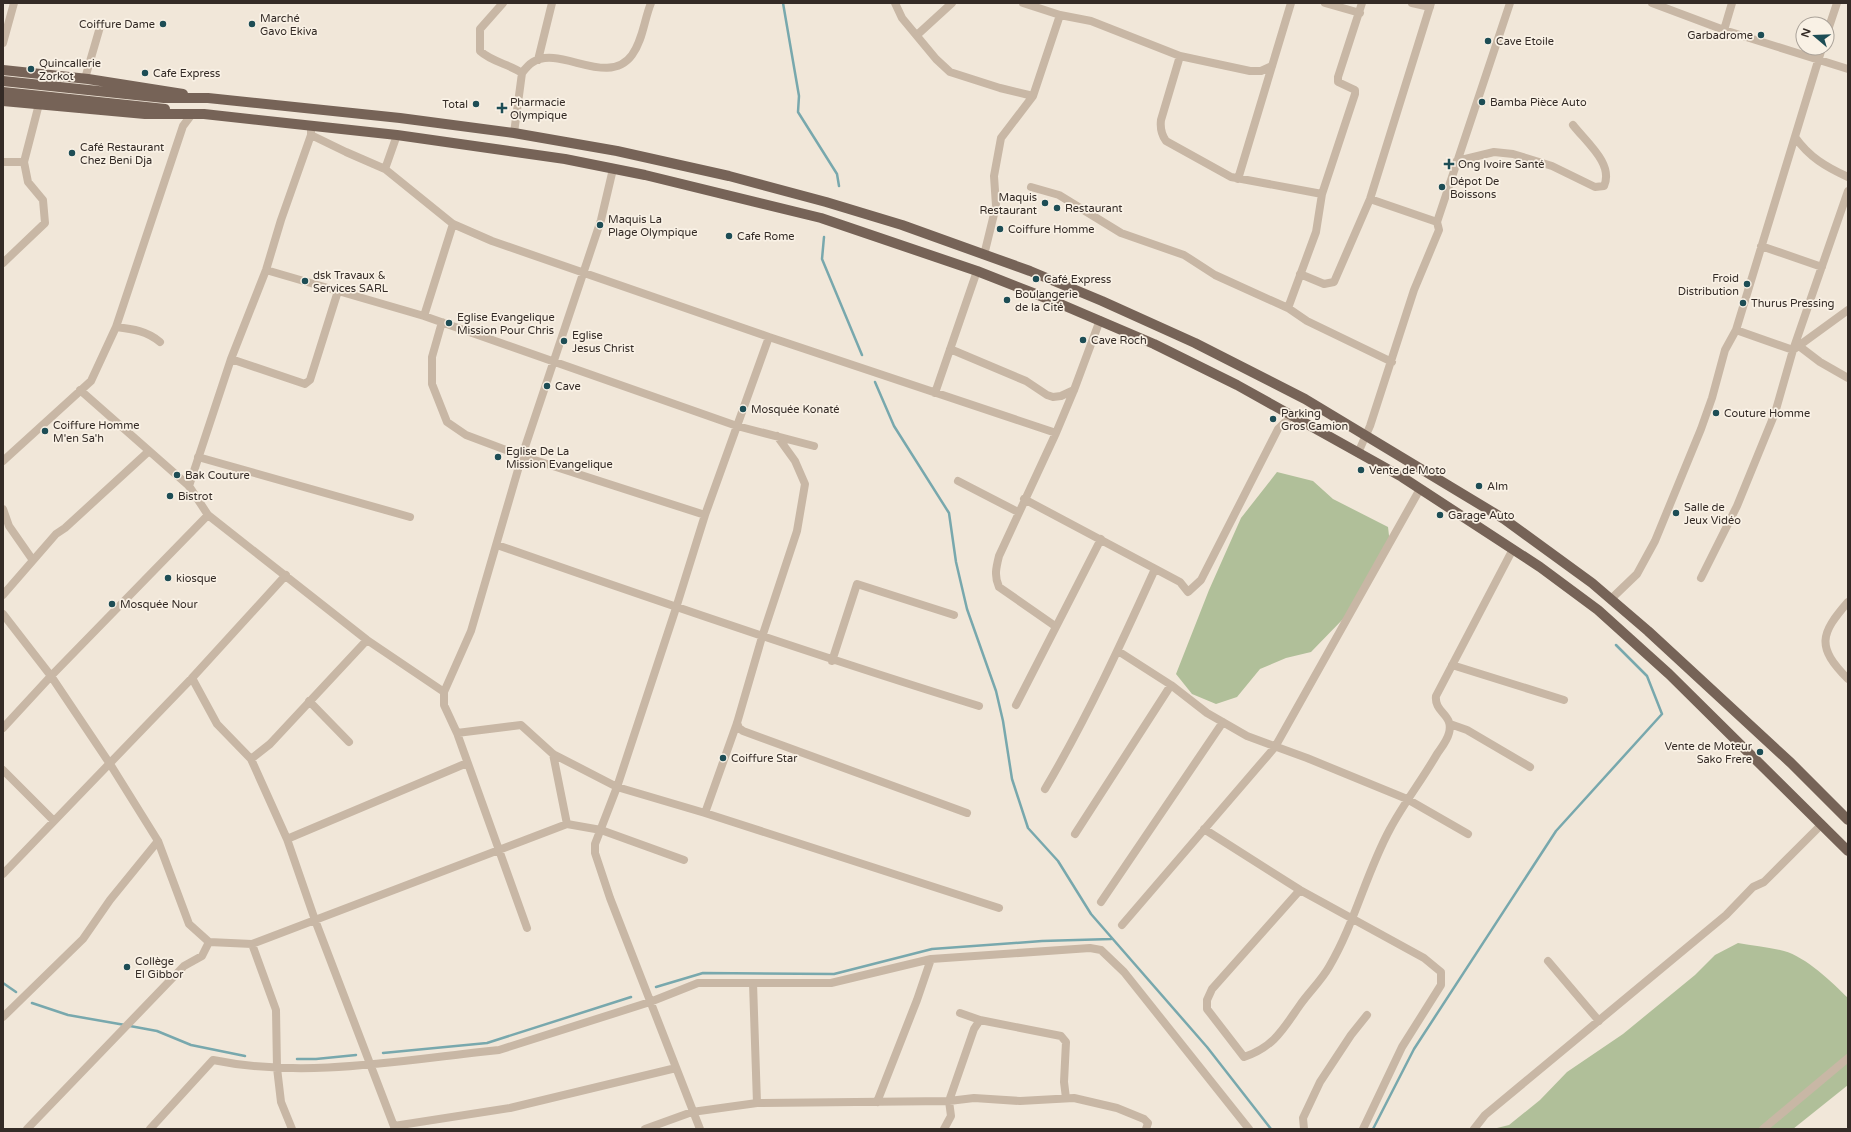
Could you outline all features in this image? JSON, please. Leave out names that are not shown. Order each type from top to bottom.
[{"type":"main road","points":[[3,70],[88,79],[168,90],[195,97]]},
{"type":"main road","points":[[3,81],[164,98],[195,97],[386,116],[514,133],[617,151],[730,176],[826,202],[887,220],[1030,271],[1102,301],[1195,343],[1305,399],[1504,519],[1539,543],[1611,599],[1648,631],[1785,757],[1848,820]]},
{"type":"main road","points":[[3,92],[151,107],[311,130],[397,135],[565,159],[727,194],[820,218],[977,271],[1100,320],[1154,344],[1237,385],[1420,489],[1513,549],[1598,610],[1669,674],[1848,851]]},
{"type":"main road","points":[[3,101],[145,114],[192,114]]},
{"type":"street","points":[[3,43],[14,3]]},
{"type":"street","points":[[503,3],[480,29],[480,51],[487,57],[515,68],[522,73]]},
{"type":"street","points":[[538,60],[552,3]]},
{"type":"street","points":[[514,133],[522,73],[528,66],[538,60],[555,58],[608,68],[623,63],[632,55],[640,39],[651,3]]},
{"type":"street","points":[[895,3],[902,18],[936,59],[950,72],[1000,88],[1033,96]]},
{"type":"street","points":[[916,35],[952,3]]},
{"type":"street","points":[[1023,3],[1060,15],[1091,21],[1180,56],[1250,71],[1261,71],[1272,66]]},
{"type":"street","points":[[1238,180],[1291,3]]},
{"type":"street","points":[[1325,3],[1360,13]]},
{"type":"street","points":[[1288,308],[1316,232],[1322,194],[1356,90],[1338,82],[1338,77],[1362,3]]},
{"type":"street","points":[[1300,274],[1324,284],[1334,282],[1370,199],[1431,5],[1412,3]]},
{"type":"street","points":[[1358,453],[1367,436],[1414,290],[1439,230],[1437,222],[1510,3]]},
{"type":"street","points":[[1652,3],[1724,30],[1848,69]]},
{"type":"street","points":[[1724,30],[1732,3]]},
{"type":"street","points":[[1833,16],[1838,3]]},
{"type":"street","points":[[984,255],[996,206],[994,176],[1001,138],[1033,96],[1060,15]]},
{"type":"street","points":[[88,79],[86,75],[100,27]]},
{"type":"street","points":[[1180,56],[1161,120],[1160,127],[1162,136],[1170,143],[1238,180],[1322,194]]},
{"type":"street","points":[[1611,599],[1637,574],[1655,541],[1701,429],[1712,398],[1725,350],[1736,330],[1819,56]]},
{"type":"street","points":[[3,263],[45,224],[43,200],[28,182],[24,162],[39,104]]},
{"type":"street","points":[[3,461],[91,381],[116,327],[183,126],[192,114]]},
{"type":"street","points":[[1457,161],[1494,152],[1508,153],[1552,166],[1595,187],[1604,186],[1607,178],[1604,163],[1573,126]]},
{"type":"street","points":[[189,486],[231,359],[266,270],[311,130],[346,152],[385,169],[453,224],[492,241],[769,337],[1056,433]]},
{"type":"street","points":[[385,169],[397,135]]},
{"type":"street","points":[[1795,137],[1803,148],[1816,160],[1848,177]]},
{"type":"street","points":[[3,162],[24,162]]},
{"type":"street","points":[[527,928],[497,849],[457,733],[444,706],[444,692],[471,631],[522,456],[601,220],[613,169]]},
{"type":"street","points":[[1031,187],[1059,194],[1121,233],[1184,256],[1215,275],[1288,308],[1307,321],[1392,362]]},
{"type":"street","points":[[1702,578],[1753,470],[1775,413],[1822,266],[1848,191]]},
{"type":"street","points":[[1370,199],[1437,222]]},
{"type":"street","points":[[424,316],[453,224]]},
{"type":"street","points":[[1761,246],[1822,266]]},
{"type":"street","points":[[266,270],[424,316],[737,426],[814,446]]},
{"type":"street","points":[[935,393],[977,271]]},
{"type":"street","points":[[231,359],[305,384],[310,380],[338,291]]},
{"type":"street","points":[[1796,348],[1848,310]]},
{"type":"street","points":[[1056,626],[1007,594],[999,587],[995,578],[999,556],[1024,499],[1056,433],[1100,320]]},
{"type":"street","points":[[442,322],[432,357],[432,384],[447,422],[466,435],[522,456],[705,515]]},
{"type":"street","points":[[116,327],[133,329],[151,334],[160,342]]},
{"type":"street","points":[[1736,330],[1796,348],[1848,378]]},
{"type":"street","points":[[700,1129],[692,1112],[650,1002],[595,853],[595,844],[617,787],[705,515],[769,337]]},
{"type":"street","points":[[950,349],[1026,381],[1046,395],[1053,397],[1061,396],[1074,390]]},
{"type":"street","points":[[80,390],[189,486],[208,515],[367,640],[444,692]]},
{"type":"street","points":[[1024,499],[1180,582],[1188,592],[1201,580],[1278,429],[1291,416]]},
{"type":"street","points":[[705,813],[737,723],[762,637],[797,531],[805,484],[795,461],[777,436]]},
{"type":"street","points":[[3,595],[32,559],[56,534],[65,528],[149,451]]},
{"type":"street","points":[[198,458],[410,517]]},
{"type":"street","points":[[958,481],[1018,512]]},
{"type":"street","points":[[1122,925],[1275,747],[1420,489]]},
{"type":"street","points":[[3,509],[9,526],[32,559]]},
{"type":"street","points":[[3,728],[51,676],[208,515]]},
{"type":"street","points":[[1016,705],[1101,539]]},
{"type":"street","points":[[497,545],[832,661],[979,706]]},
{"type":"street","points":[[1300,890],[1212,989],[1207,1000],[1207,1009],[1244,1057],[1259,1052],[1282,1032],[1301,1003],[1330,966],[1352,918],[1380,848],[1407,799],[1427,771],[1448,734],[1450,724],[1448,718],[1437,706],[1436,696],[1513,549]]},
{"type":"street","points":[[1045,789],[1066,753],[1118,651],[1155,569]]},
{"type":"street","points":[[3,874],[192,678],[286,575]]},
{"type":"street","points":[[832,661],[857,584],[954,616]]},
{"type":"street","points":[[1848,602],[1828,627],[1824,640],[1827,650],[1839,670],[1848,679]]},
{"type":"street","points":[[3,614],[51,676],[110,764],[158,841],[189,924],[209,942],[252,944],[497,849],[567,824],[601,830],[684,860]]},
{"type":"street","points":[[251,759],[270,744],[367,640]]},
{"type":"street","points":[[1118,651],[1171,685],[1194,704],[1247,736],[1307,758],[1407,799],[1468,834]]},
{"type":"street","points":[[1452,665],[1564,700]]},
{"type":"street","points":[[192,678],[217,724],[251,759],[287,839],[314,920],[395,1128],[510,1108],[676,1068]]},
{"type":"street","points":[[1074,834],[1171,685]]},
{"type":"street","points":[[309,701],[349,742]]},
{"type":"street","points":[[1101,902],[1223,722]]},
{"type":"street","points":[[737,723],[739,728],[743,731],[967,813]]},
{"type":"street","points":[[1450,724],[1467,730],[1530,767]]},
{"type":"street","points":[[457,733],[521,725],[553,754],[617,787],[705,813],[999,908]]},
{"type":"street","points":[[553,754],[567,824]]},
{"type":"street","points":[[287,839],[467,763]]},
{"type":"street","points":[[3,770],[54,821]]},
{"type":"street","points":[[1474,1129],[1485,1115],[1726,915],[1753,887],[1764,882],[1822,824]]},
{"type":"street","points":[[1204,829],[1300,890],[1424,958],[1441,972],[1441,985],[1402,1047],[1363,1129]]},
{"type":"street","points":[[3,1017],[83,939],[110,900],[158,841]]},
{"type":"street","points":[[27,1129],[184,966],[202,956],[209,942]]},
{"type":"street","points":[[252,944],[276,1010],[277,1068],[281,1102],[292,1129]]},
{"type":"street","points":[[150,1129],[213,1060],[243,1066],[277,1068],[371,1065],[498,1050],[650,1002],[698,984],[831,983],[931,959],[1090,948],[1101,950],[1124,972],[1249,1129]]},
{"type":"street","points":[[877,1102],[917,1000],[931,959]]},
{"type":"street","points":[[1548,961],[1599,1021]]},
{"type":"street","points":[[753,983],[757,1103]]},
{"type":"street","points":[[960,1013],[980,1020],[1061,1036],[1066,1042],[1064,1082],[1066,1098]]},
{"type":"street","points":[[1304,1129],[1303,1118],[1320,1082],[1351,1035],[1367,1015]]},
{"type":"street","points":[[944,1129],[951,1116],[949,1101],[974,1029],[980,1020]]},
{"type":"street","points":[[1763,1129],[1848,1058]]},
{"type":"street","points":[[645,1129],[692,1112],[757,1103],[949,1101],[974,1098],[1020,1101],[1066,1098],[1080,1099],[1139,1116],[1148,1122],[1146,1129]]},
{"type":"green space","points":[[1277,472],[1313,481],[1333,499],[1388,527],[1390,544],[1345,617],[1311,652],[1286,658],[1260,669],[1237,697],[1216,704],[1192,694],[1176,674],[1209,590],[1241,518]]},
{"type":"green space","points":[[1738,943],[1784,951],[1792,954],[1810,964],[1848,998],[1848,1085],[1793,1129],[1493,1129],[1509,1125],[1540,1100],[1567,1072],[1623,1034],[1695,975],[1715,955]]},
{"type":"waterway","points":[[783,3],[799,96],[798,112],[837,174],[839,186]]},
{"type":"waterway","points":[[824,237],[822,259],[862,355]]},
{"type":"waterway","points":[[875,382],[894,426],[949,513],[956,562],[967,609],[996,691],[1003,721],[1012,779],[1028,828],[1058,861],[1091,914],[1207,1047],[1271,1129]]},
{"type":"waterway","points":[[1373,1129],[1414,1049],[1556,831],[1662,714],[1647,676],[1616,645]]},
{"type":"waterway","points":[[656,987],[703,973],[834,974],[932,949],[1042,941],[1111,939]]},
{"type":"waterway","points":[[3,983],[16,992]]},
{"type":"waterway","points":[[383,1053],[487,1043],[631,997]]},
{"type":"waterway","points":[[32,1003],[68,1015],[125,1025]]},
{"type":"waterway","points":[[130,1026],[157,1031],[191,1045],[245,1056]]},
{"type":"waterway","points":[[297,1059],[316,1059],[356,1055]]},
{"type":"place","name":"Coiffure Dame","points":[[163,24]]},
{"type":"place","name":"Marché Gavo Ekiva","points":[[252,24]]},
{"type":"place","name":"Garbadrome","points":[[1761,35]]},
{"type":"place","name":"Cave Etoile","points":[[1488,41]]},
{"type":"place","name":"Quincallerie Zorkot","points":[[31,69]]},
{"type":"place","name":"Cafe Express","points":[[145,73]]},
{"type":"place","name":"Bamba Pièce Auto","points":[[1482,102]]},
{"type":"place","name":"Total","points":[[476,104]]},
{"type":"place","name":"Pharmacie Olympique","points":[[502,108]]},
{"type":"place","name":"Café Restaurant Chez Beni Dja","points":[[72,153]]},
{"type":"place","name":"Ong Ivoire Santé","points":[[1449,164]]},
{"type":"place","name":"Dépot De Boissons","points":[[1442,187]]},
{"type":"place","name":"Maquis Restaurant","points":[[1045,203]]},
{"type":"place","name":"Restaurant","points":[[1057,208]]},
{"type":"place","name":"Maquis La Plage Olympique","points":[[600,225]]},
{"type":"place","name":"Coiffure Homme","points":[[1000,229]]},
{"type":"place","name":"Cafe Rome","points":[[729,236]]},
{"type":"place","name":"Café Express","points":[[1036,279]]},
{"type":"place","name":"dsk Travaux & Services SARL","points":[[305,281]]},
{"type":"place","name":"Froid Distribution","points":[[1747,284]]},
{"type":"place","name":"Boulangerie de la Cité","points":[[1007,300]]},
{"type":"place","name":"Thurus Pressing","points":[[1743,303]]},
{"type":"place","name":"Eglise Evangelique Mission Pour Chris","points":[[449,323]]},
{"type":"place","name":"Cave Roch","points":[[1083,340]]},
{"type":"place","name":"Eglise Jesus Christ","points":[[564,341]]},
{"type":"place","name":"Cave","points":[[547,386]]},
{"type":"place","name":"Mosquée Konaté","points":[[743,409]]},
{"type":"place","name":"Couture Homme","points":[[1716,413]]},
{"type":"place","name":"Parking Gros Camion","points":[[1273,419]]},
{"type":"place","name":"Coiffure Homme M'en Sa'h","points":[[45,431]]},
{"type":"place","name":"Eglise De La Mission Evangelique","points":[[498,457]]},
{"type":"place","name":"Vente de Moto","points":[[1361,470]]},
{"type":"place","name":"Bak Couture","points":[[177,475]]},
{"type":"place","name":"Alm","points":[[1479,486]]},
{"type":"place","name":"Bistrot","points":[[170,496]]},
{"type":"place","name":"Salle de Jeux Vidéo","points":[[1676,513]]},
{"type":"place","name":"Garage Auto","points":[[1440,515]]},
{"type":"place","name":"kiosque","points":[[168,578]]},
{"type":"place","name":"Mosquée Nour","points":[[112,604]]},
{"type":"place","name":"Vente de Moteur Sako Frere","points":[[1760,752]]},
{"type":"place","name":"Coiffure Star","points":[[723,758]]},
{"type":"place","name":"Collège El Gibbor","points":[[127,967]]}]
